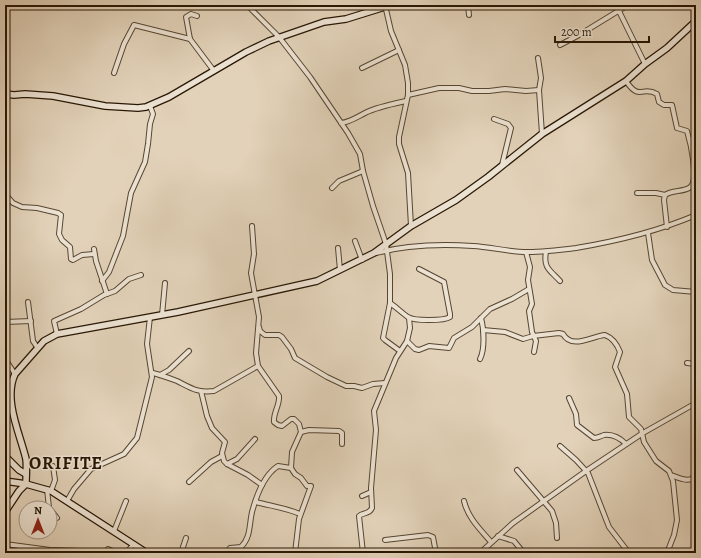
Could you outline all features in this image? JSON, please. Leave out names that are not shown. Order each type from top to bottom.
[{"type":"main road","points":[[5,94],[53,96],[105,106],[138,108],[150,106],[174,94],[246,52],[279,37],[324,22],[346,19],[390,5]]},
{"type":"main road","points":[[5,512],[19,491],[26,484],[26,460],[18,435],[11,403],[12,379],[37,347],[44,341],[57,334],[162,315],[317,281],[362,260],[386,247],[412,226],[456,200],[542,134],[626,82],[645,64],[667,48],[696,21]]},
{"type":"main road","points":[[5,456],[19,470],[26,474]]},
{"type":"main road","points":[[5,481],[26,484],[49,490],[147,553]]},
{"type":"street","points":[[247,5],[279,37],[310,77],[360,154],[363,171],[386,247],[390,274],[390,303],[383,338],[400,351]]},
{"type":"street","points":[[468,5],[469,15]]},
{"type":"street","points":[[616,5],[645,64]]},
{"type":"street","points":[[560,45],[628,5]]},
{"type":"street","points":[[385,6],[391,31],[405,65],[408,83],[408,95],[399,137],[399,144],[408,173],[412,226]]},
{"type":"street","points":[[197,16],[191,14],[186,17],[190,39],[214,71]]},
{"type":"street","points":[[114,73],[124,44],[134,25],[190,39]]},
{"type":"street","points":[[362,68],[400,50]]},
{"type":"street","points":[[538,58],[541,78],[539,90],[542,134]]},
{"type":"street","points":[[626,82],[633,91],[653,91],[658,94],[659,102],[664,105],[672,105],[677,128],[687,131],[690,141],[694,175],[694,184],[690,188],[674,191],[665,195],[656,193],[637,193]]},
{"type":"street","points":[[408,95],[439,88],[459,88],[472,91],[539,90]]},
{"type":"street","points":[[341,123],[347,122],[382,107],[406,101]]},
{"type":"street","points":[[102,281],[109,272],[124,236],[131,194],[144,162],[148,144],[150,124],[153,114],[150,106]]},
{"type":"street","points":[[494,119],[508,124],[511,128],[502,166]]},
{"type":"street","points":[[332,188],[339,181],[363,171]]},
{"type":"street","points":[[5,194],[10,201],[22,207],[36,208],[61,215],[59,234],[62,240],[70,247],[72,259],[73,260],[82,255],[94,252],[107,294]]},
{"type":"street","points":[[665,195],[664,200],[667,227]]},
{"type":"street","points":[[386,247],[473,246],[526,252],[546,252],[600,244],[648,233],[696,216]]},
{"type":"street","points":[[252,226],[254,254],[251,273],[259,317],[256,353],[258,366],[280,399],[275,412],[274,422],[282,426],[291,419],[294,419],[299,424],[302,432],[292,452],[291,468],[307,486],[311,486],[300,514],[295,553]]},
{"type":"street","points":[[648,233],[652,260],[665,285],[672,290],[696,292]]},
{"type":"street","points":[[355,241],[362,260]]},
{"type":"street","points":[[338,248],[340,270]]},
{"type":"street","points":[[526,252],[530,267],[528,280],[532,304],[529,311],[533,336],[536,343],[534,352]]},
{"type":"street","points":[[546,252],[546,267],[560,281]]},
{"type":"street","points":[[390,303],[409,318],[445,319],[450,316],[444,282],[419,269]]},
{"type":"street","points":[[57,334],[54,321],[76,312],[115,291],[133,277],[141,275]]},
{"type":"street","points":[[162,315],[165,283]]},
{"type":"street","points":[[407,341],[415,349],[419,350],[429,346],[449,348],[454,338],[464,333],[490,309],[529,289]]},
{"type":"street","points":[[28,302],[33,341],[37,347]]},
{"type":"street","points":[[67,501],[78,484],[91,469],[124,454],[137,438],[149,395],[152,373],[147,344],[150,317]]},
{"type":"street","points":[[363,553],[358,516],[371,511],[373,506],[371,492],[376,430],[374,411],[400,351],[407,341],[410,328],[409,318]]},
{"type":"street","points":[[480,359],[484,349],[481,318]]},
{"type":"street","points":[[5,322],[31,321]]},
{"type":"street","points":[[258,325],[260,331],[265,335],[279,335],[282,337],[291,349],[295,358],[327,377],[346,386],[362,388],[374,384],[386,383]]},
{"type":"street","points":[[483,330],[505,332],[523,339],[533,336],[559,333],[563,334],[569,341],[576,342],[601,336],[609,337],[613,340],[620,352],[615,368],[627,394],[629,417],[641,429],[644,442],[653,457],[671,475],[689,480],[692,479],[696,473]]},
{"type":"street","points":[[160,375],[169,370],[189,351]]},
{"type":"street","points":[[5,359],[15,374]]},
{"type":"street","points":[[687,363],[696,364]]},
{"type":"street","points":[[152,373],[201,391],[214,391],[258,366]]},
{"type":"street","points":[[201,391],[212,428],[225,442],[222,456],[227,464],[248,475],[262,485]]},
{"type":"street","points":[[569,398],[574,410],[578,428],[594,438],[613,435],[626,444]]},
{"type":"street","points":[[480,553],[498,536],[586,470],[642,433],[696,403]]},
{"type":"street","points":[[302,432],[309,430],[338,431],[342,433],[342,444]]},
{"type":"street","points":[[227,464],[237,460],[255,439]]},
{"type":"street","points":[[560,446],[586,470],[610,527],[628,553]]},
{"type":"street","points":[[189,482],[211,462],[222,456]]},
{"type":"street","points":[[50,500],[49,490],[55,480],[53,466]]},
{"type":"street","points":[[226,553],[228,548],[240,547],[248,538],[252,512],[262,485],[278,466],[291,468]]},
{"type":"street","points":[[517,470],[532,486],[542,502],[549,506],[555,518],[557,538]]},
{"type":"street","points":[[667,553],[674,535],[677,520],[671,475]]},
{"type":"street","points":[[362,496],[371,492]]},
{"type":"street","points":[[114,532],[126,501]]},
{"type":"street","points":[[464,501],[466,510],[470,516],[492,542]]},
{"type":"street","points":[[256,502],[288,509],[300,514]]},
{"type":"street","points":[[5,518],[7,522],[5,540]]},
{"type":"street","points":[[385,540],[431,535],[433,537],[436,553]]},
{"type":"street","points":[[498,536],[514,541],[523,552]]},
{"type":"street","points":[[181,553],[186,538]]},
{"type":"street","points":[[5,544],[50,550],[80,551],[84,553]]},
{"type":"street","points":[[126,553],[134,544]]},
{"type":"street","points":[[108,549],[118,553]]},
{"type":"district","name":"ORIFITE","points":[[66,463]]}]
